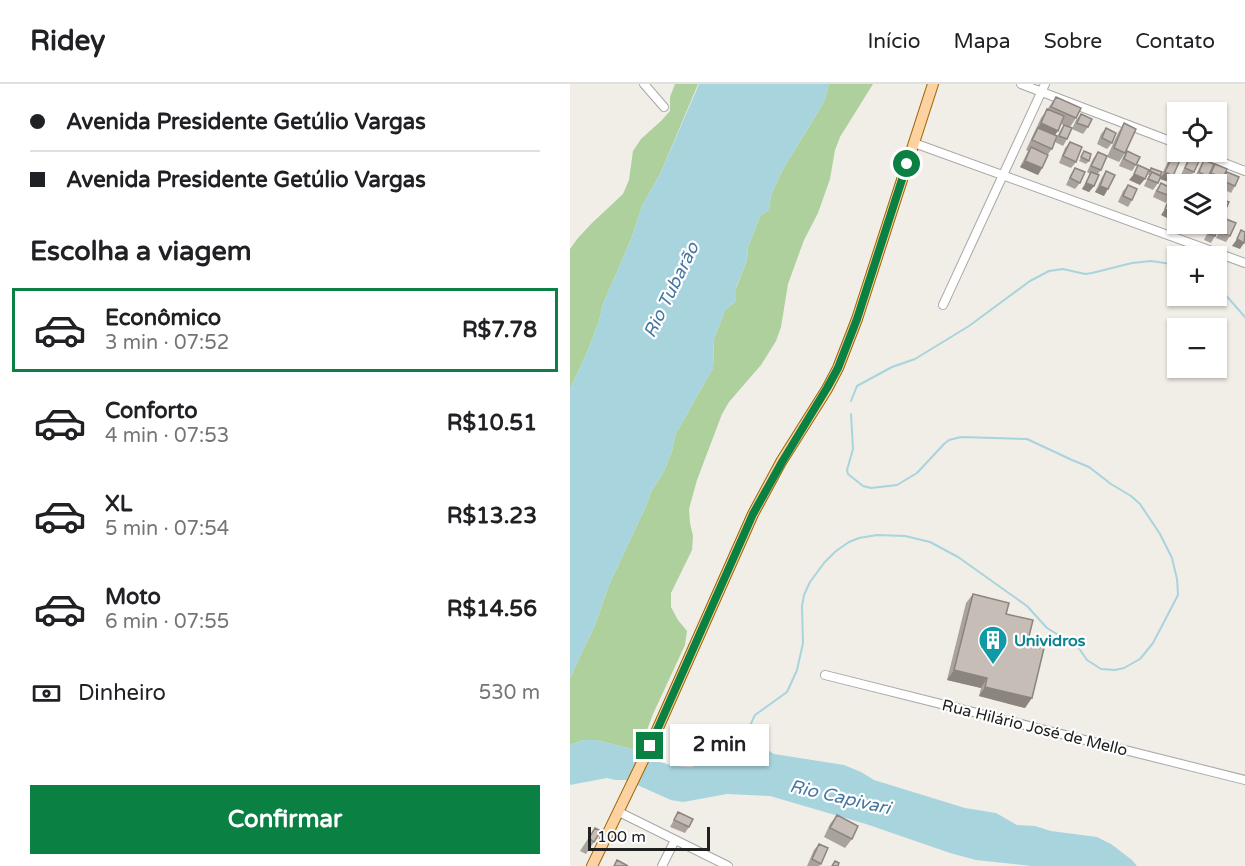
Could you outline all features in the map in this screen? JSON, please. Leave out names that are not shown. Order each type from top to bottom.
[{"type":"main road","points":[[592,866],[631,788],[753,514],[838,368],[857,319],[933,84]]},
{"type":"street","points":[[644,84],[664,107]]},
{"type":"street","points":[[1022,84],[1043,88],[1167,139]]},
{"type":"street","points":[[943,304],[1043,88]]},
{"type":"street","points":[[914,143],[1245,263]]},
{"type":"street","points":[[1222,162],[1245,171]]},
{"type":"street","name":"Rua Hilário José de Mello","points":[[825,675],[1245,780]]},
{"type":"street","points":[[619,812],[728,866]]},
{"type":"street","points":[[662,866],[675,840]]},
{"type":"green space","points":[[675,84],[698,84],[661,172],[642,206],[632,237],[603,304],[588,350],[570,389],[570,249],[592,223],[623,194],[629,180],[633,151],[641,139],[670,111],[670,97]]},
{"type":"green space","points":[[829,84],[873,84],[840,137],[835,150],[830,179],[788,284],[781,327],[776,341],[761,365],[729,402],[722,414],[697,480],[689,509],[693,536],[692,550],[671,593],[671,607],[687,631],[685,645],[653,714],[639,751],[596,740],[584,740],[570,745],[570,678],[651,492],[664,471],[672,451],[675,435],[713,368],[714,339],[725,310],[736,301],[736,288],[759,219],[769,210],[771,195],[783,169],[824,102]]},
{"type":"water","name":"Rio Tubarão","points":[[699,84],[829,84],[824,102],[783,169],[771,195],[769,210],[759,219],[736,287],[736,301],[725,310],[714,339],[713,368],[675,435],[672,451],[664,471],[651,492],[570,678],[570,389],[588,350],[603,304],[632,237],[642,206],[661,172]]},
{"type":"water","name":"Rio Capivari","points":[[741,738],[749,738],[774,754],[844,765],[874,780],[965,808],[996,813],[1017,825],[1097,837],[1111,844],[1137,866],[1032,866],[976,860],[770,796],[727,794],[683,802],[671,800],[626,780],[607,778],[570,785],[570,745],[584,740],[596,740],[639,751],[656,761],[674,766],[691,767],[713,760]]},
{"type":"building","points":[[1056,97],[1081,108],[1076,118],[1051,107]]},
{"type":"building","points":[[1047,109],[1064,116],[1058,131],[1041,123]]},
{"type":"building","points":[[1081,114],[1092,119],[1088,127],[1077,123]]},
{"type":"building","points":[[1124,123],[1136,129],[1125,153],[1114,148]]},
{"type":"building","points":[[1064,125],[1072,128],[1067,139],[1059,136]]},
{"type":"building","points":[[1038,128],[1057,136],[1052,149],[1032,140]]},
{"type":"building","points":[[1106,128],[1116,133],[1112,143],[1102,138]]},
{"type":"building","points":[[1070,142],[1082,147],[1076,162],[1063,156]]},
{"type":"building","points":[[1031,147],[1048,155],[1042,168],[1025,161]]},
{"type":"building","points":[[1084,151],[1091,154],[1089,161],[1081,157]]},
{"type":"building","points":[[1127,151],[1140,157],[1136,165],[1124,159]]},
{"type":"building","points":[[1098,152],[1107,156],[1101,170],[1091,166]]},
{"type":"building","points":[[1170,162],[1179,162],[1174,174],[1165,172]]},
{"type":"building","points":[[1188,162],[1199,162],[1194,172],[1185,168]]},
{"type":"building","points":[[1203,162],[1214,164],[1209,174],[1199,172]]},
{"type":"building","points":[[1215,164],[1227,169],[1225,174],[1211,173]]},
{"type":"building","points":[[1138,165],[1149,170],[1145,179],[1134,174]]},
{"type":"building","points":[[1075,168],[1085,172],[1080,183],[1070,178]]},
{"type":"building","points":[[1151,168],[1162,172],[1160,176],[1150,171]]},
{"type":"building","points":[[1106,171],[1115,175],[1108,189],[1100,186]]},
{"type":"building","points":[[1091,172],[1099,175],[1094,186],[1086,183]]},
{"type":"building","points":[[1152,172],[1161,176],[1158,183],[1148,179]]},
{"type":"building","points":[[1227,172],[1239,177],[1235,186],[1227,183]]},
{"type":"building","points":[[1161,183],[1167,186],[1167,195],[1157,191]]},
{"type":"building","points":[[1128,185],[1137,189],[1132,200],[1123,196]]},
{"type":"building","points":[[1227,219],[1236,223],[1230,236],[1226,234]]},
{"type":"building","points":[[1241,230],[1245,232],[1244,243],[1237,239]]},
{"type":"building","name":"Unividros","points":[[973,594],[1009,603],[1006,614],[1033,620],[1028,640],[1045,644],[1032,698],[985,687],[987,678],[954,670]]},
{"type":"building","points":[[678,812],[693,819],[689,827],[674,820]]},
{"type":"building","points":[[837,815],[858,826],[852,839],[830,828]]},
{"type":"building","points":[[595,828],[601,831],[594,842],[589,838]]},
{"type":"building","points":[[819,844],[828,848],[821,864],[812,859]]},
{"type":"building","points":[[617,860],[628,866],[614,866]]},
{"type":"waterway","points":[[851,401],[857,386],[892,367],[915,359],[969,326],[1030,281],[1049,271],[1063,269],[1085,274],[1132,263],[1151,261],[1167,263]]},
{"type":"waterway","points":[[1227,297],[1245,317]]},
{"type":"waterway","points":[[744,738],[755,715],[787,692],[797,670],[803,643],[802,606],[810,582],[836,551],[859,538],[877,535],[905,536],[930,542],[958,557],[1027,606],[1047,628],[1078,647],[1087,660],[1101,669],[1124,668],[1140,659],[1153,643],[1178,595],[1172,558],[1160,534],[1140,504],[1089,467],[1027,439],[961,437],[949,440],[917,473],[897,485],[871,488],[863,486],[848,474],[853,449],[851,414]]},
{"type":"place","name":"Unividros","points":[[993,666]]},
{"type":"route","points":[[650,746],[753,514],[838,368],[857,319],[907,164]]}]
